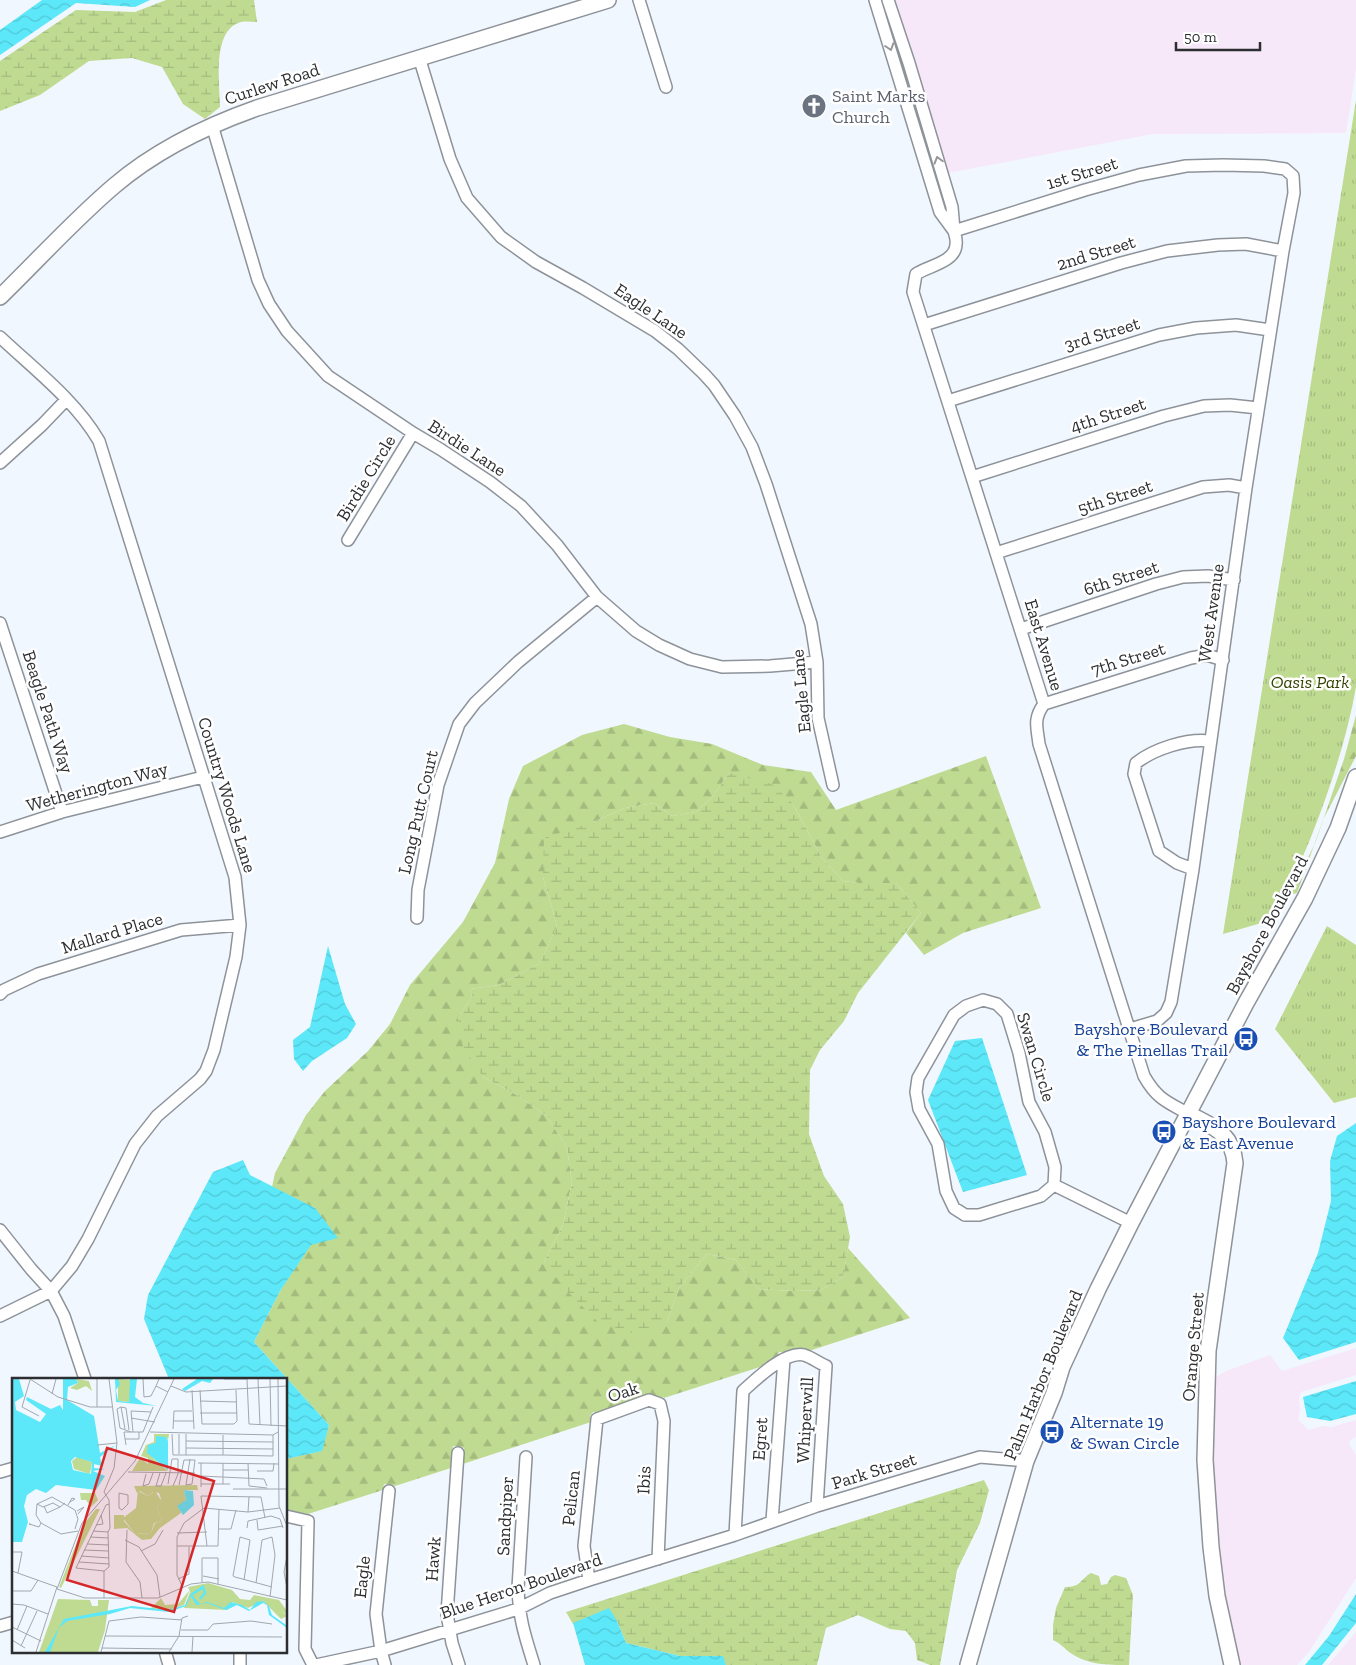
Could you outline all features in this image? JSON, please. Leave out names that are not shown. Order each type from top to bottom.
[{"type":"main road","name":"Curlew Road","points":[[0,298],[82,215],[116,185],[170,147],[212,125],[257,108],[608,0]]},
{"type":"main road","name":"Bayshore Boulevard","points":[[1189,1114],[1246,1003],[1305,898],[1338,828],[1356,776]]},
{"type":"main road","name":"Palm Harbor Boulevard","points":[[968,1665],[1026,1461],[1054,1393],[1062,1367],[1131,1223],[1189,1114]]},
{"type":"main road","name":"Orange Street","points":[[1189,1114],[1222,1132],[1231,1144],[1235,1163],[1208,1351],[1205,1460],[1211,1547],[1217,1596],[1232,1665]]},
{"type":"street","points":[[639,0],[666,87]]},
{"type":"street","points":[[875,0],[940,212],[954,232]]},
{"type":"street","points":[[888,0],[952,207],[954,232]]},
{"type":"street","name":"Eagle Lane","points":[[419,57],[450,159],[467,198],[501,237],[536,262],[655,331],[678,349],[704,374],[714,385],[735,416],[752,447],[811,624],[817,662],[818,718],[833,785]]},
{"type":"street","name":"Birdie Lane","points":[[212,125],[258,280],[283,324],[328,376],[413,434],[440,449],[490,482],[521,506],[557,545],[597,597],[636,631],[659,645],[690,659],[722,667],[770,666],[817,662]]},
{"type":"street","name":"1st Street","points":[[954,232],[1094,187],[1139,175],[1186,166],[1264,166],[1285,169],[1293,176]]},
{"type":"street","name":"West Avenue","points":[[1130,1029],[1156,1021],[1166,1013],[1170,1002],[1193,869],[1258,408],[1294,193],[1293,176]]},
{"type":"street","name":"East Avenue","points":[[954,232],[956,244],[954,252],[947,259],[924,268],[916,274],[913,281],[913,292],[1044,704],[1038,713],[1036,721],[1039,744],[1144,1076],[1151,1088],[1161,1099],[1189,1114]]},
{"type":"street","name":"2nd Street","points":[[924,326],[1120,263],[1167,251],[1246,244],[1283,251]]},
{"type":"street","name":"3rd Street","points":[[948,401],[1159,335],[1196,328],[1236,325],[1270,330]]},
{"type":"street","name":"Country Woods Lane","points":[[0,337],[89,424],[99,441],[235,877],[240,925],[230,985],[214,1050],[206,1071],[200,1079],[158,1116],[141,1135],[88,1239],[72,1266],[51,1292],[0,1316]]},
{"type":"street","points":[[0,463],[42,425],[66,400]]},
{"type":"street","name":"4th Street","points":[[972,477],[1164,416],[1204,406],[1230,405],[1258,408]]},
{"type":"street","name":"Birdie Circle","points":[[348,540],[413,434]]},
{"type":"street","name":"5th Street","points":[[996,553],[1203,487],[1229,485],[1246,488]]},
{"type":"street","name":"6th Street","points":[[1021,629],[1156,584],[1183,577],[1208,576],[1234,580]]},
{"type":"street","name":"Long Putt Court","points":[[417,918],[418,890],[438,786],[459,724],[475,703],[518,662],[597,597]]},
{"type":"street","name":"Beagle Path Way","points":[[0,623],[62,812]]},
{"type":"street","name":"7th Street","points":[[1044,704],[1191,658],[1207,655],[1222,660]]},
{"type":"street","points":[[1193,869],[1177,863],[1160,851],[1134,774],[1136,763],[1145,756],[1185,742],[1210,741]]},
{"type":"street","name":"Wetherington Way","points":[[0,832],[62,812],[203,777]]},
{"type":"street","name":"Mallard Place","points":[[0,994],[4,990],[38,974],[181,930],[240,925]]},
{"type":"street","name":"Swan Circle","points":[[983,1000],[997,1004],[1007,1014],[1019,1052],[1029,1102],[1045,1132],[1055,1167],[1054,1186],[1041,1196],[979,1215],[965,1215],[954,1208],[946,1191],[938,1144],[919,1109],[916,1092],[918,1078],[954,1015],[966,1006],[983,1000]]},
{"type":"street","points":[[1054,1186],[1131,1223]]},
{"type":"street","points":[[0,1230],[51,1292],[64,1316],[85,1378]]},
{"type":"street","name":"Whiperwill","points":[[735,1534],[743,1391],[761,1374],[784,1359],[803,1355],[826,1366],[818,1506]]},
{"type":"street","name":"Egret","points":[[772,1521],[784,1359]]},
{"type":"street","name":"Oak","points":[[597,1420],[649,1400],[660,1404]]},
{"type":"street","name":"Ibis","points":[[658,1559],[664,1421],[660,1404]]},
{"type":"street","name":"Pelican","points":[[589,1580],[584,1546],[597,1420]]},
{"type":"street","name":"Hawk","points":[[458,1453],[447,1614],[459,1665]]},
{"type":"street","name":"Sandpiper","points":[[526,1457],[518,1609],[534,1665]]},
{"type":"street","name":"Park Street","points":[[735,1534],[818,1506],[980,1457],[1026,1461]]},
{"type":"street","name":"Eagle","points":[[385,1665],[380,1650],[376,1614],[389,1491]]},
{"type":"street","points":[[288,1516],[308,1521],[305,1649],[315,1665]]},
{"type":"street","name":"Blue Heron Boulevard","points":[[315,1665],[380,1650],[518,1609],[550,1593],[735,1534]]},
{"type":"street","points":[[164,1652],[168,1665]]},
{"type":"street","points":[[240,1652],[240,1665]]},
{"type":"shaded area","points":[[894,0],[1356,0],[1356,68],[1346,133],[1153,134],[948,173]]},
{"type":"shaded area","points":[[1356,1348],[1356,1375],[1301,1392],[1298,1420],[1309,1430],[1323,1426],[1332,1427],[1356,1420],[1356,1437],[1350,1440],[1349,1444],[1356,1455],[1356,1578],[1309,1652],[1297,1665],[1238,1665],[1223,1596],[1211,1460],[1212,1379],[1226,1371],[1270,1355],[1282,1371]]},
{"type":"shaded area","points":[[1356,1632],[1356,1665],[1328,1665]]},
{"type":"green space","points":[[166,0],[254,0],[257,22],[241,22],[231,27],[225,36],[219,59],[220,107],[205,119],[183,104],[162,67],[132,58],[89,61],[40,95],[0,111],[0,61],[76,10],[135,12]]},
{"type":"green space","name":"Oasis Park","points":[[1356,100],[1356,687],[1343,744],[1325,800],[1302,858],[1272,920],[1223,934]]},
{"type":"green space","points":[[1356,715],[1356,756],[1324,819],[1344,759]]},
{"type":"green space","points":[[624,724],[670,737],[712,744],[763,765],[811,772],[836,810],[986,756],[1041,908],[963,933],[924,955],[906,933],[921,913],[896,883],[843,881],[822,858],[793,804],[729,773],[712,797],[696,812],[672,816],[654,803],[625,808],[593,822],[543,877],[557,926],[540,963],[499,985],[470,989],[472,996],[458,1018],[483,1077],[515,1094],[547,1116],[567,1148],[572,1182],[563,1225],[544,1262],[667,1322],[679,1288],[707,1254],[736,1260],[759,1289],[821,1290],[843,1277],[848,1248],[910,1318],[809,1351],[802,1349],[779,1352],[778,1355],[760,1367],[664,1398],[647,1394],[597,1413],[593,1412],[590,1416],[591,1422],[463,1464],[464,1448],[453,1446],[451,1468],[395,1486],[384,1484],[383,1490],[308,1514],[288,1510],[288,1459],[321,1451],[329,1425],[254,1342],[280,1291],[311,1244],[315,1208],[272,1187],[275,1173],[306,1115],[325,1091],[368,1051],[390,1024],[410,985],[463,922],[495,863],[509,799],[523,766],[582,735]]},
{"type":"green space","points":[[729,773],[772,784],[793,804],[822,858],[843,881],[896,883],[921,913],[858,993],[844,1021],[820,1050],[810,1070],[809,1134],[824,1176],[843,1204],[850,1237],[843,1277],[821,1290],[759,1289],[736,1260],[707,1254],[679,1288],[667,1322],[645,1337],[598,1322],[567,1291],[544,1262],[563,1225],[572,1182],[567,1148],[547,1116],[515,1094],[483,1077],[463,1047],[458,1018],[472,996],[470,989],[499,985],[540,963],[557,926],[543,877],[544,838],[593,822],[625,808],[654,803],[672,816],[696,812],[712,797]]},
{"type":"green space","points":[[1314,845],[1297,893],[1290,895]]},
{"type":"green space","points":[[1327,926],[1356,945],[1356,1097],[1334,1103],[1275,1029]]},
{"type":"green space","points":[[984,1480],[989,1490],[980,1523],[957,1570],[940,1665],[930,1665],[917,1660],[915,1643],[906,1631],[890,1629],[858,1615],[826,1628],[817,1665],[726,1665],[722,1656],[680,1656],[626,1643],[617,1621],[573,1624],[566,1612]]},
{"type":"green space","points":[[1091,1573],[1099,1576],[1101,1585],[1107,1584],[1111,1577],[1115,1575],[1126,1578],[1133,1595],[1129,1665],[1105,1664],[1083,1660],[1053,1640],[1056,1608],[1065,1587],[1075,1586]]},
{"type":"water","points":[[42,0],[150,0],[135,7],[76,3],[0,55],[0,30]]},
{"type":"water","points":[[328,946],[345,1004],[356,1024],[347,1038],[312,1061],[303,1071],[294,1059],[293,1040],[310,1027]]},
{"type":"water","points":[[982,1038],[1027,1175],[963,1192],[928,1100],[955,1041]]},
{"type":"water","points":[[1356,1123],[1356,1342],[1299,1360],[1283,1338],[1318,1253],[1331,1201],[1330,1161],[1337,1136]]},
{"type":"water","points":[[243,1160],[250,1175],[315,1208],[338,1238],[311,1245],[280,1291],[254,1342],[287,1378],[169,1378],[144,1319],[148,1295],[213,1172]]},
{"type":"water","points":[[288,1380],[329,1425],[322,1451],[288,1459]]},
{"type":"water","points":[[1356,1381],[1356,1414],[1330,1421],[1307,1417],[1303,1397]]},
{"type":"water","points":[[1356,1594],[1356,1623],[1322,1665],[1305,1665],[1329,1636]]},
{"type":"water","points":[[609,1608],[617,1621],[626,1643],[680,1656],[723,1656],[726,1665],[585,1665],[573,1623]]},
{"type":"place","name":"Saint Marks Church","points":[[814,106]]},
{"type":"place","name":"Bayshore Boulevard & The Pinellas Trail","points":[[1246,1039]]},
{"type":"place","name":"Bayshore Boulevard & East Avenue","points":[[1164,1132]]},
{"type":"place","name":"Alternate 19 & Swan Circle","points":[[1052,1432]]}]
